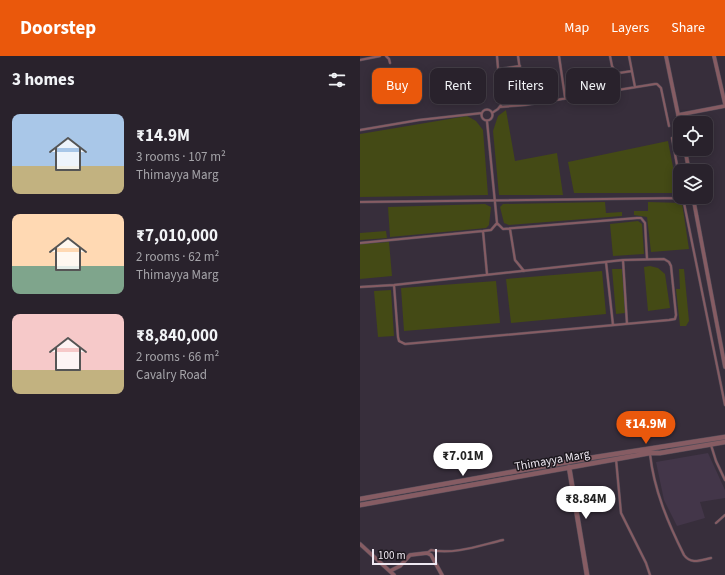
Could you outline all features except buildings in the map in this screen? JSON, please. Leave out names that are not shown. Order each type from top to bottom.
[{"type":"street","points":[[666,56],[678,115],[725,105],[714,56]]},
{"type":"street","points":[[694,204],[725,367]]},
{"type":"street","name":"Thimayya Marg","points":[[360,499],[725,437]]},
{"type":"street","name":"Thimayya Marg","points":[[596,460],[616,459],[650,453],[660,454],[725,442]]},
{"type":"street","points":[[569,464],[588,575]]},
{"type":"street","name":"Thimayya Marg","points":[[360,505],[569,464]]},
{"type":"street","points":[[360,544],[394,575]]},
{"type":"street","points":[[390,571],[400,566],[410,555],[427,553],[431,555],[442,575]]},
{"type":"lane","points":[[360,60],[380,56]]},
{"type":"lane","points":[[386,56],[390,63]]},
{"type":"lane","points":[[498,56],[499,68]]},
{"type":"lane","points":[[518,56],[525,105]]},
{"type":"lane","points":[[559,56],[565,97]]},
{"type":"lane","points":[[610,56],[614,69],[617,72],[632,71]]},
{"type":"lane","points":[[629,56],[635,87]]},
{"type":"lane","points":[[506,68],[520,66]]},
{"type":"lane","points":[[487,121],[492,118],[492,113],[500,107],[525,105],[565,97],[655,84],[660,86],[669,126]]},
{"type":"lane","points":[[360,130],[419,120],[482,113],[488,110],[492,113]]},
{"type":"lane","points":[[482,113],[482,118],[487,121]]},
{"type":"lane","points":[[360,243],[491,230],[496,223],[487,121]]},
{"type":"lane","points":[[672,138],[677,164]]},
{"type":"lane","points":[[360,202],[673,197]]},
{"type":"lane","points":[[684,204],[725,404]]},
{"type":"lane","points":[[496,223],[503,229],[510,229],[641,218],[645,223],[647,259]]},
{"type":"lane","points":[[510,229],[515,260],[524,270]]},
{"type":"lane","points":[[483,231],[487,274]]},
{"type":"lane","points":[[360,287],[394,285],[623,260],[664,259],[669,262],[670,266],[676,315],[675,319],[613,326],[405,344],[401,343],[398,337],[394,285]]},
{"type":"lane","points":[[623,260],[627,324]]},
{"type":"lane","points":[[606,262],[613,326]]},
{"type":"lane","points":[[711,444],[716,461],[725,480]]},
{"type":"lane","points":[[650,453],[655,483],[662,504],[684,555],[688,560],[693,562],[711,558]]},
{"type":"lane","points":[[616,459],[621,513],[646,563],[650,575]]},
{"type":"lane","points":[[716,523],[725,515]]},
{"type":"lane","points":[[427,553],[431,550],[458,550],[503,540]]},
{"type":"shaded area","points":[[708,453],[725,490],[725,498],[700,502],[705,518],[677,526],[664,500],[656,462]]},
{"type":"green space","points":[[506,110],[515,161],[557,153],[563,195],[499,195],[493,131],[498,116]]},
{"type":"green space","points":[[467,116],[476,121],[483,130],[488,195],[360,197],[360,134]]},
{"type":"green space","points":[[668,141],[673,167],[673,193],[574,193],[568,162]]},
{"type":"green space","points":[[605,202],[606,213],[622,212],[622,216],[509,225],[504,223],[500,207],[503,204]]},
{"type":"green space","points":[[648,202],[682,204],[689,249],[651,252],[647,217],[634,215],[634,211],[648,211]]},
{"type":"green space","points":[[485,204],[491,207],[489,225],[486,228],[390,237],[388,207]]},
{"type":"green space","points":[[638,221],[642,224],[644,254],[613,256],[610,224]]},
{"type":"green space","points":[[386,231],[387,238],[360,240],[360,233]]},
{"type":"green space","points":[[389,242],[392,276],[360,279],[360,244]]},
{"type":"green space","points":[[650,266],[658,268],[665,274],[670,308],[648,311],[644,267]]},
{"type":"green space","points":[[612,269],[622,269],[625,313],[616,314]]},
{"type":"green space","points":[[679,269],[684,269],[689,321],[686,326],[680,326],[676,289],[680,289]]},
{"type":"green space","points":[[602,271],[606,314],[511,323],[506,279]]},
{"type":"green space","points":[[496,281],[500,323],[404,331],[401,288]]},
{"type":"green space","points":[[391,290],[394,336],[378,337],[374,291]]}]
